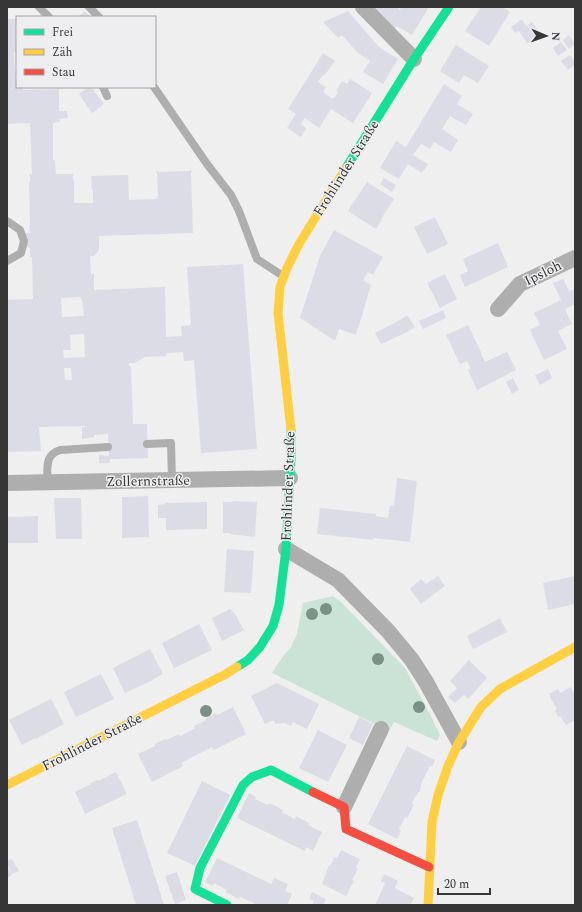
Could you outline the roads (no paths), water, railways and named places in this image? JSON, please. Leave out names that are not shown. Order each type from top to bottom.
[{"type":"main road","name":"Frohlinder Straße","points":[[7,785],[232,671],[248,660],[268,636],[273,626],[279,605],[286,549],[291,459],[290,434],[278,312],[279,293],[283,276],[299,244],[448,7]]},
{"type":"main road","points":[[428,905],[434,809],[448,766],[459,742],[481,707],[500,689],[575,647]]},
{"type":"main road","points":[[227,905],[194,889],[200,868],[243,785],[252,777],[271,770],[344,807],[346,829],[430,866]]},
{"type":"street","points":[[362,7],[414,59]]},
{"type":"street","name":"Ipsloh","points":[[498,309],[520,284],[575,258]]},
{"type":"street","name":"Zollernstraße","points":[[7,483],[290,478]]},
{"type":"street","points":[[286,549],[338,580],[388,631],[412,660],[426,682],[459,742]]},
{"type":"street","points":[[344,807],[382,728]]},
{"type":"lane","points":[[39,7],[48,16]]},
{"type":"lane","points":[[89,7],[98,16]]},
{"type":"lane","points":[[103,88],[107,96]]},
{"type":"lane","points":[[155,88],[207,164],[231,195],[239,211],[257,259],[283,276]]},
{"type":"lane","points":[[7,221],[20,230],[24,241],[21,252],[7,261]]},
{"type":"lane","points":[[147,444],[172,443],[172,480]]},
{"type":"lane","points":[[47,483],[48,463],[51,456],[56,451],[108,446]]}]
